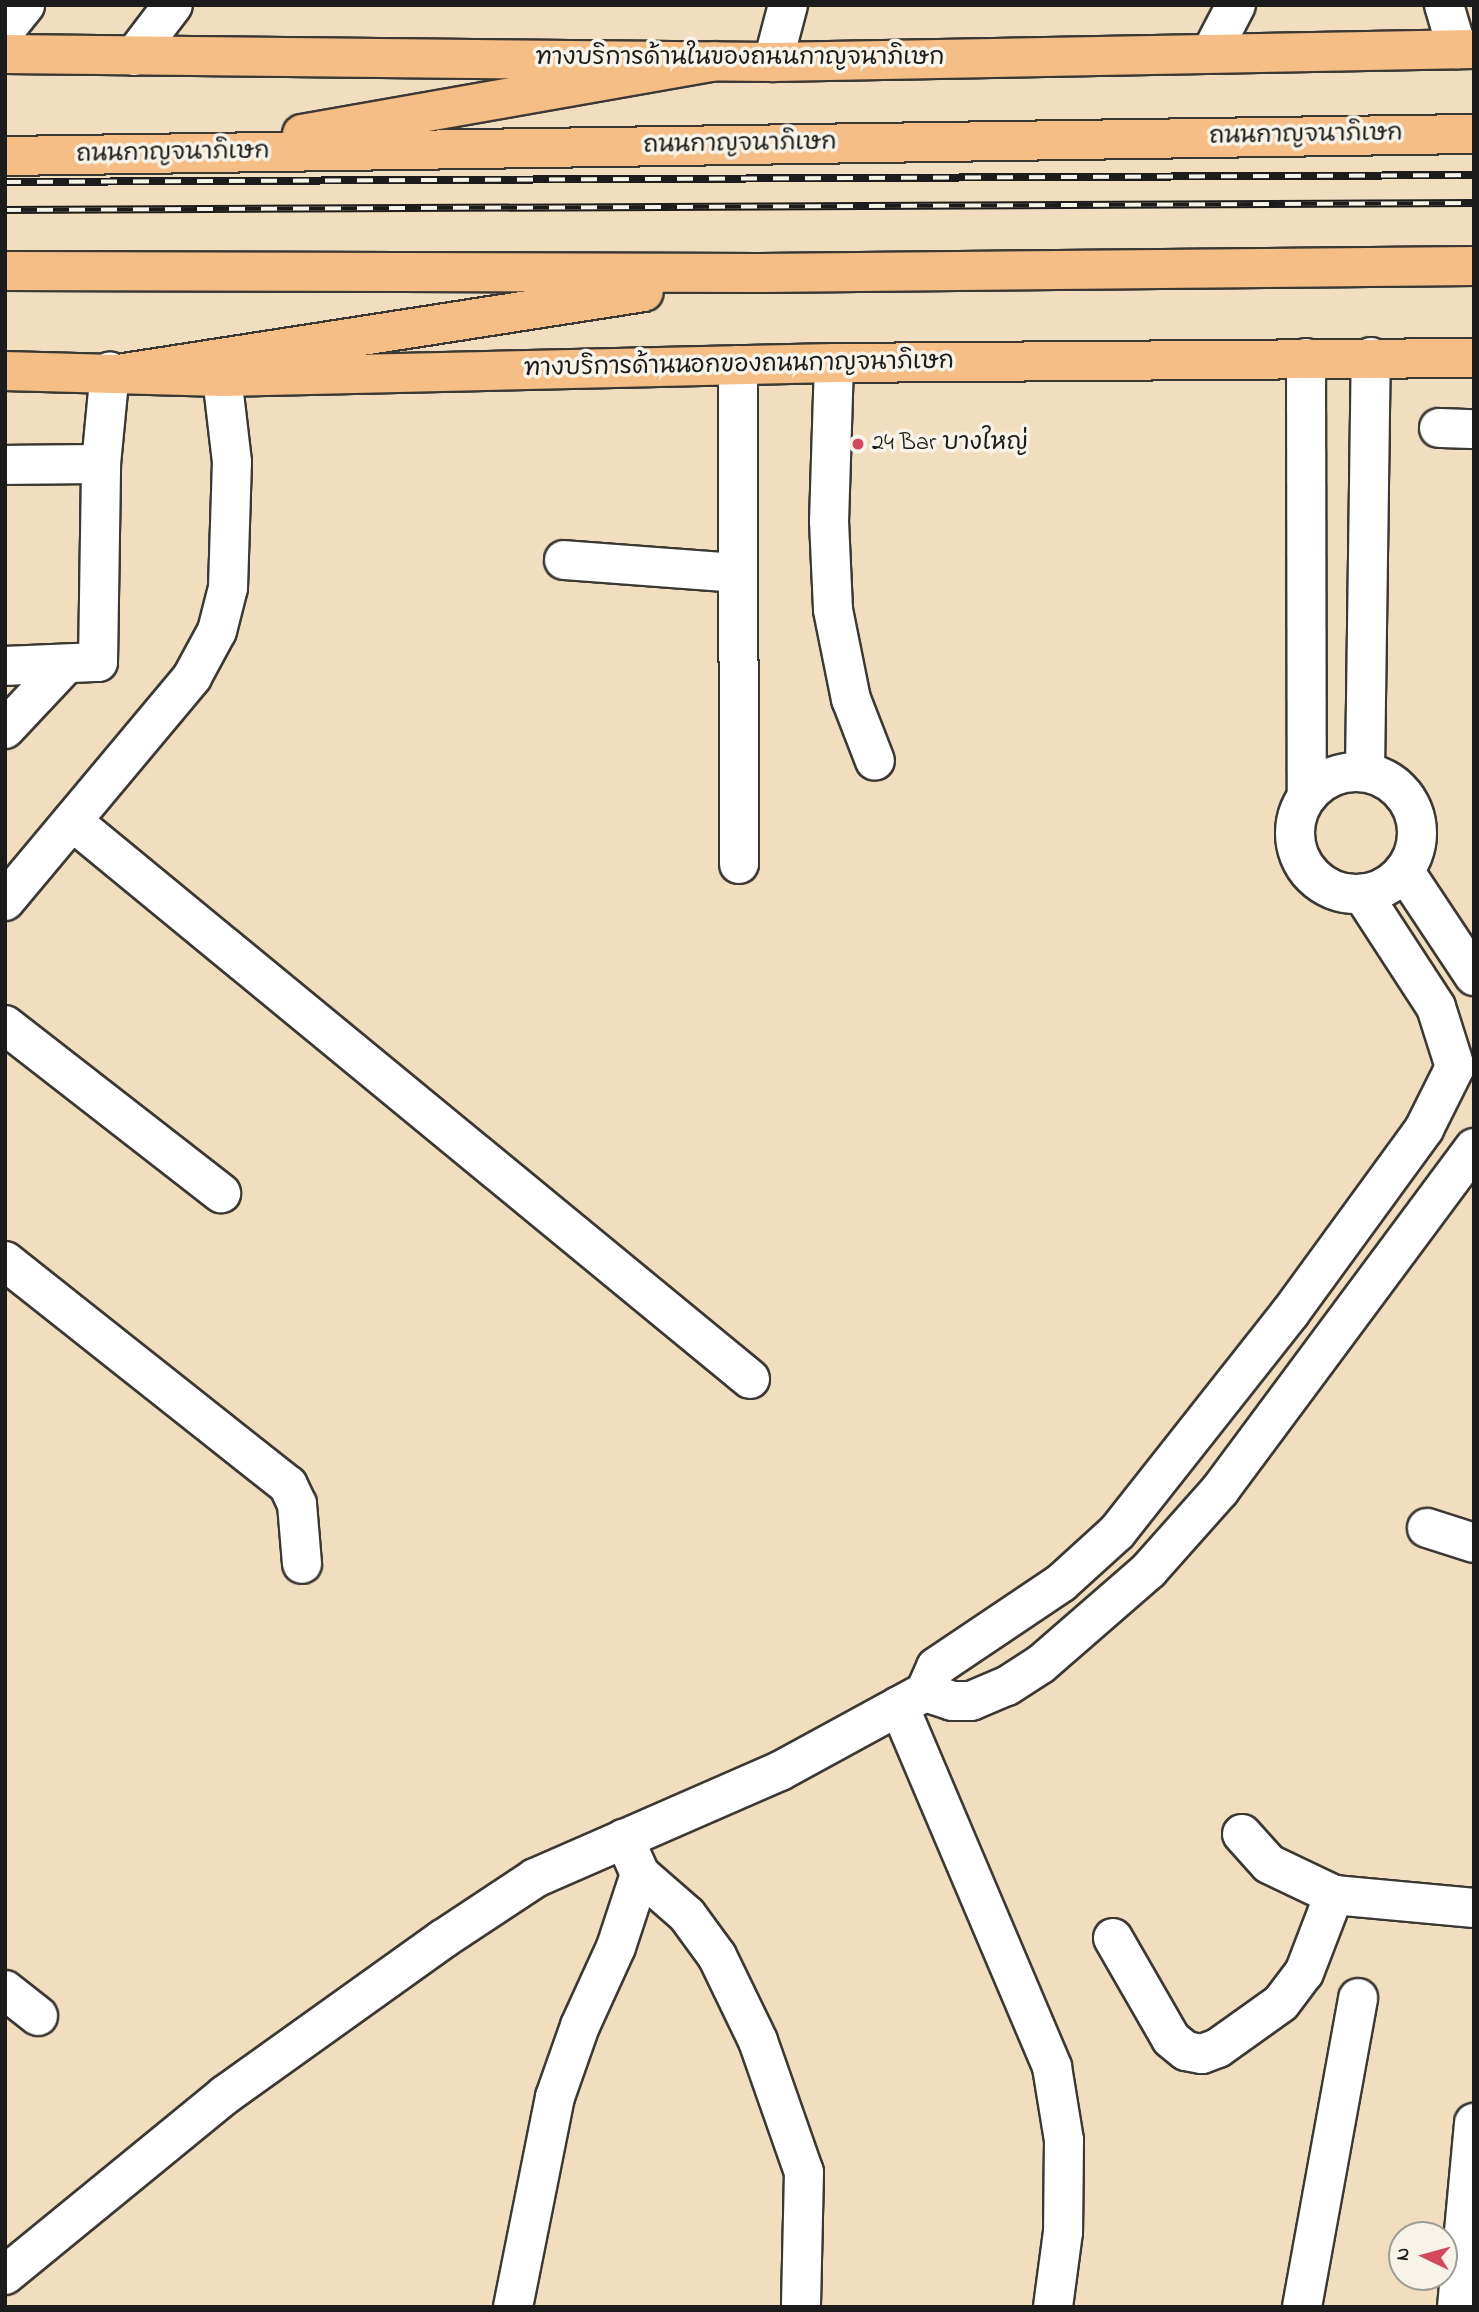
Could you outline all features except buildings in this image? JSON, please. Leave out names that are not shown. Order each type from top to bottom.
[{"type":"main road","name":"ทางบริการด้านในของถนนกาญจนาภิเษก","points":[[5,54],[773,62],[1465,49]]},
{"type":"main road","points":[[186,154],[715,61]]},
{"type":"main road","name":"ถนนกาญจนาภิเษก","points":[[5,156],[1474,134]]},
{"type":"main road","points":[[5,271],[760,273],[1474,267]]},
{"type":"main road","points":[[114,373],[760,273]]},
{"type":"main road","name":"ทางบริการด้านนอกของถนนกาญจนาภิเษก","points":[[5,371],[222,377],[834,363],[1474,358]]},
{"type":"street","points":[[5,30],[25,5]]},
{"type":"street","points":[[134,56],[173,5]]},
{"type":"street","points":[[773,62],[788,5]]},
{"type":"street","points":[[1210,53],[1236,5]]},
{"type":"street","points":[[1444,5],[1465,49]]},
{"type":"street","points":[[1365,771],[1371,357]]},
{"type":"street","points":[[1306,358],[1307,793],[1295,823],[1298,856],[1318,882],[1347,895],[1379,891],[1405,872],[1418,842],[1414,810],[1395,783],[1365,771],[1333,775],[1307,793]]},
{"type":"street","points":[[834,363],[829,521],[833,610],[851,699],[875,761]]},
{"type":"street","points":[[738,365],[739,863]]},
{"type":"street","points":[[5,666],[98,662],[102,464],[114,373]]},
{"type":"street","points":[[5,901],[192,677],[217,631],[228,589],[232,462],[222,377]]},
{"type":"street","points":[[5,465],[102,464]]},
{"type":"street","points":[[564,560],[737,573]]},
{"type":"street","points":[[5,729],[66,664]]},
{"type":"street","points":[[72,821],[750,1379]]},
{"type":"street","points":[[1405,872],[1474,976]]},
{"type":"street","points":[[5,2275],[225,2095],[421,1955],[535,1878],[780,1771],[912,1699],[936,1667],[1061,1583],[1117,1532],[1290,1313],[1424,1129],[1464,1065],[1436,1007],[1363,895]]},
{"type":"street","points":[[5,1025],[221,1193]]},
{"type":"street","points":[[912,1699],[971,1700],[1007,1686],[1041,1664],[1149,1570],[1220,1490],[1474,1148]]},
{"type":"street","points":[[5,1261],[288,1485],[297,1504],[302,1564]]},
{"type":"street","points":[[1427,1528],[1474,1543]]},
{"type":"street","points":[[912,1699],[1052,2067],[1064,2140],[1063,2232],[1053,2307]]},
{"type":"street","points":[[1242,1834],[1269,1864],[1334,1895],[1474,1908]]},
{"type":"street","points":[[624,1838],[640,1874],[687,1915],[717,1956],[758,2040],[804,2172],[801,2307]]},
{"type":"street","points":[[513,2307],[555,2097],[580,2026],[616,1947],[640,1874]]},
{"type":"street","points":[[1113,1938],[1171,2039],[1186,2051],[1202,2054],[1218,2048],[1281,2003],[1304,1973],[1334,1895]]},
{"type":"street","points":[[5,1990],[38,2016]]},
{"type":"street","points":[[1302,2307],[1358,1998]]},
{"type":"street","points":[[1457,2307],[1474,2123]]},
{"type":"railway","points":[[5,182],[1474,175]]},
{"type":"railway","points":[[5,210],[1474,203]]},
{"type":"place","name":"24 Bar บางใหญ่","points":[[858,444]]}]
